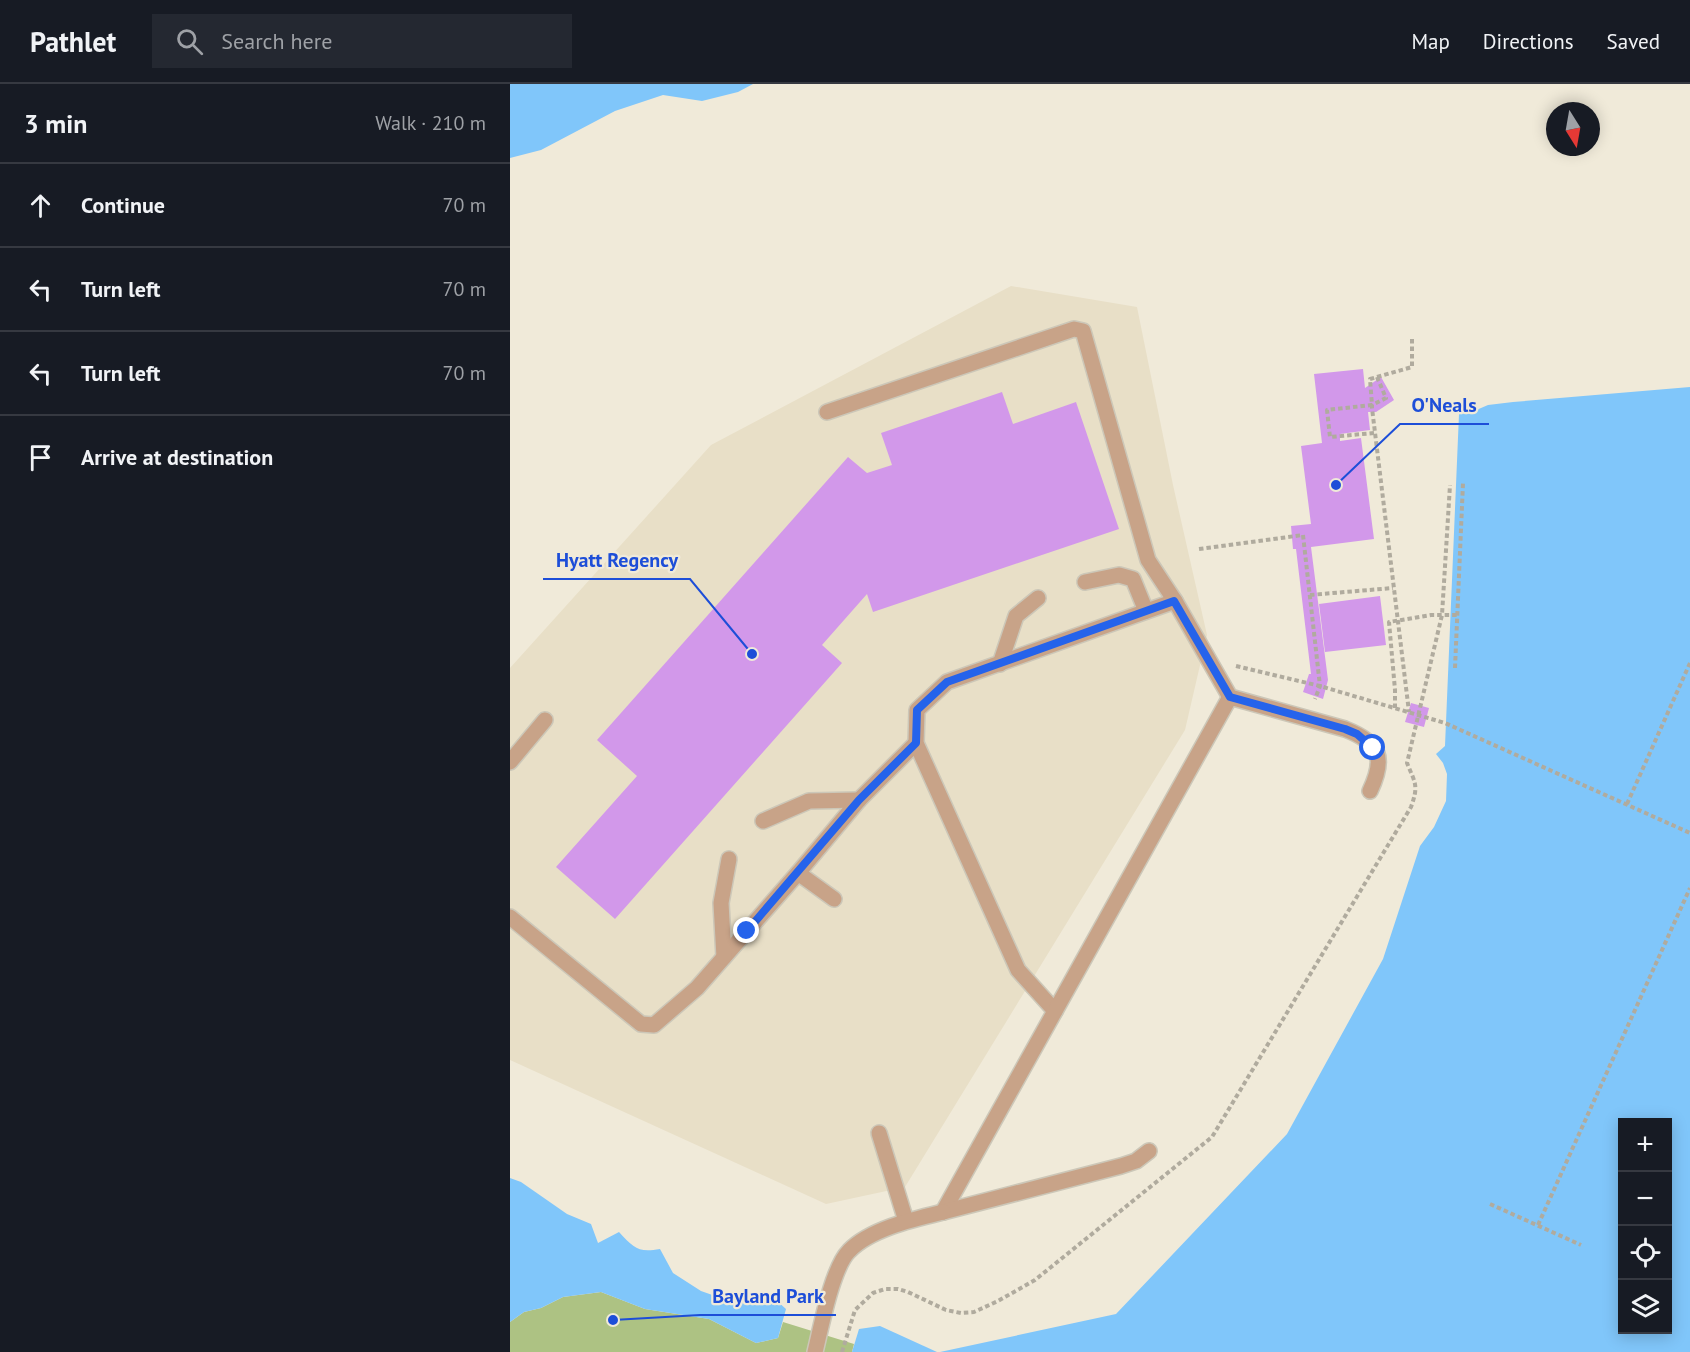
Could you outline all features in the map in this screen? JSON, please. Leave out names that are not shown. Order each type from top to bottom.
[{"type":"street","points":[[827,412],[1074,329],[1083,331],[1148,560],[1230,697],[1357,734],[1373,748],[1380,759],[1380,768],[1370,790]]},
{"type":"street","points":[[1085,582],[1119,575],[1133,579],[1146,611]]},
{"type":"street","points":[[1000,664],[1016,616],[1038,598]]},
{"type":"street","points":[[1055,1011],[1018,970],[916,743],[917,710],[947,682],[1174,601]]},
{"type":"street","points":[[943,1212],[1230,697]]},
{"type":"street","points":[[510,762],[545,720]]},
{"type":"street","points":[[510,918],[641,1024],[654,1025],[697,988],[859,800],[916,743]]},
{"type":"street","points":[[763,821],[809,801],[859,800]]},
{"type":"street","points":[[724,957],[721,903],[729,859]]},
{"type":"street","points":[[798,873],[834,899]]},
{"type":"street","points":[[879,1133],[906,1221]]},
{"type":"street","points":[[814,1352],[837,1271],[848,1251],[872,1235],[906,1221],[1121,1166],[1136,1161],[1149,1151]]},
{"type":"path","points":[[1409,713],[1374,433],[1370,379],[1412,367],[1412,337]]},
{"type":"path","points":[[1374,433],[1330,437],[1327,410],[1372,405],[1386,398],[1377,377]]},
{"type":"path","points":[[1455,668],[1463,483]]},
{"type":"path","points":[[842,1352],[855,1310],[873,1293],[885,1289],[897,1289],[946,1310],[960,1313],[974,1312],[998,1301],[1035,1280],[1212,1137],[1411,807],[1417,792],[1407,763],[1410,742],[1442,615],[1450,485]]},
{"type":"path","points":[[1199,549],[1304,535],[1320,686],[1306,718]]},
{"type":"path","points":[[1310,595],[1393,588]]},
{"type":"path","points":[[1395,708],[1389,622],[1457,615]]},
{"type":"path","points":[[1627,804],[1690,663]]},
{"type":"path","points":[[1235,666],[1320,686],[1445,723],[1690,832]]},
{"type":"path","points":[[1538,1225],[1690,888]]},
{"type":"path","points":[[1490,1204],[1581,1245]]},
{"type":"shaded area","points":[[1011,286],[1137,307],[1173,485],[1207,635],[1185,730],[905,1187],[826,1204],[510,1060],[510,668],[711,445]]},
{"type":"green space","points":[[601,1292],[645,1309],[709,1319],[756,1343],[778,1338],[783,1322],[854,1344],[852,1352],[510,1352],[510,1322],[524,1312],[541,1308],[563,1297]]},
{"type":"water","points":[[510,84],[753,84],[738,92],[702,101],[663,95],[615,111],[541,150],[510,158]]},
{"type":"water","points":[[1690,387],[1690,1352],[940,1352],[1116,1314],[1287,1134],[1383,959],[1420,846],[1434,827],[1446,801],[1447,774],[1436,754],[1445,746],[1459,414],[1488,405]]},
{"type":"water","points":[[510,1178],[521,1182],[567,1214],[591,1224],[598,1243],[619,1232],[641,1250],[660,1249],[673,1273],[701,1291],[718,1297],[737,1295],[776,1300],[786,1309],[778,1338],[756,1343],[709,1319],[645,1309],[601,1292],[563,1297],[541,1308],[524,1312],[510,1322]]},
{"type":"water","points":[[880,1326],[937,1352],[852,1352],[859,1329]]},
{"type":"building","points":[[1363,369],[1365,388],[1381,377],[1394,400],[1376,412],[1368,412],[1370,430],[1340,434],[1340,441],[1361,438],[1374,539],[1311,547],[1328,680],[1323,699],[1303,692],[1309,674],[1311,674],[1296,549],[1293,549],[1291,526],[1311,524],[1301,446],[1322,443],[1314,374]]},
{"type":"building","points":[[1002,392],[1013,424],[1076,402],[1119,529],[873,612],[867,594],[822,645],[842,663],[615,919],[556,867],[637,776],[597,740],[848,457],[867,473],[892,465],[881,433]]},
{"type":"building","points":[[1380,596],[1386,645],[1325,652],[1319,604]]},
{"type":"building","points":[[1411,703],[1429,708],[1424,727],[1405,722]]},
{"type":"place","name":"O'Neals","points":[[1336,485]]},
{"type":"place","name":"Hyatt Regency","points":[[752,654]]},
{"type":"place","name":"Bayland Park","points":[[613,1320]]},
{"type":"route","points":[[747,931],[859,800],[916,743],[917,710],[947,682],[1174,601],[1230,697],[1345,729],[1357,734],[1373,748]]}]
